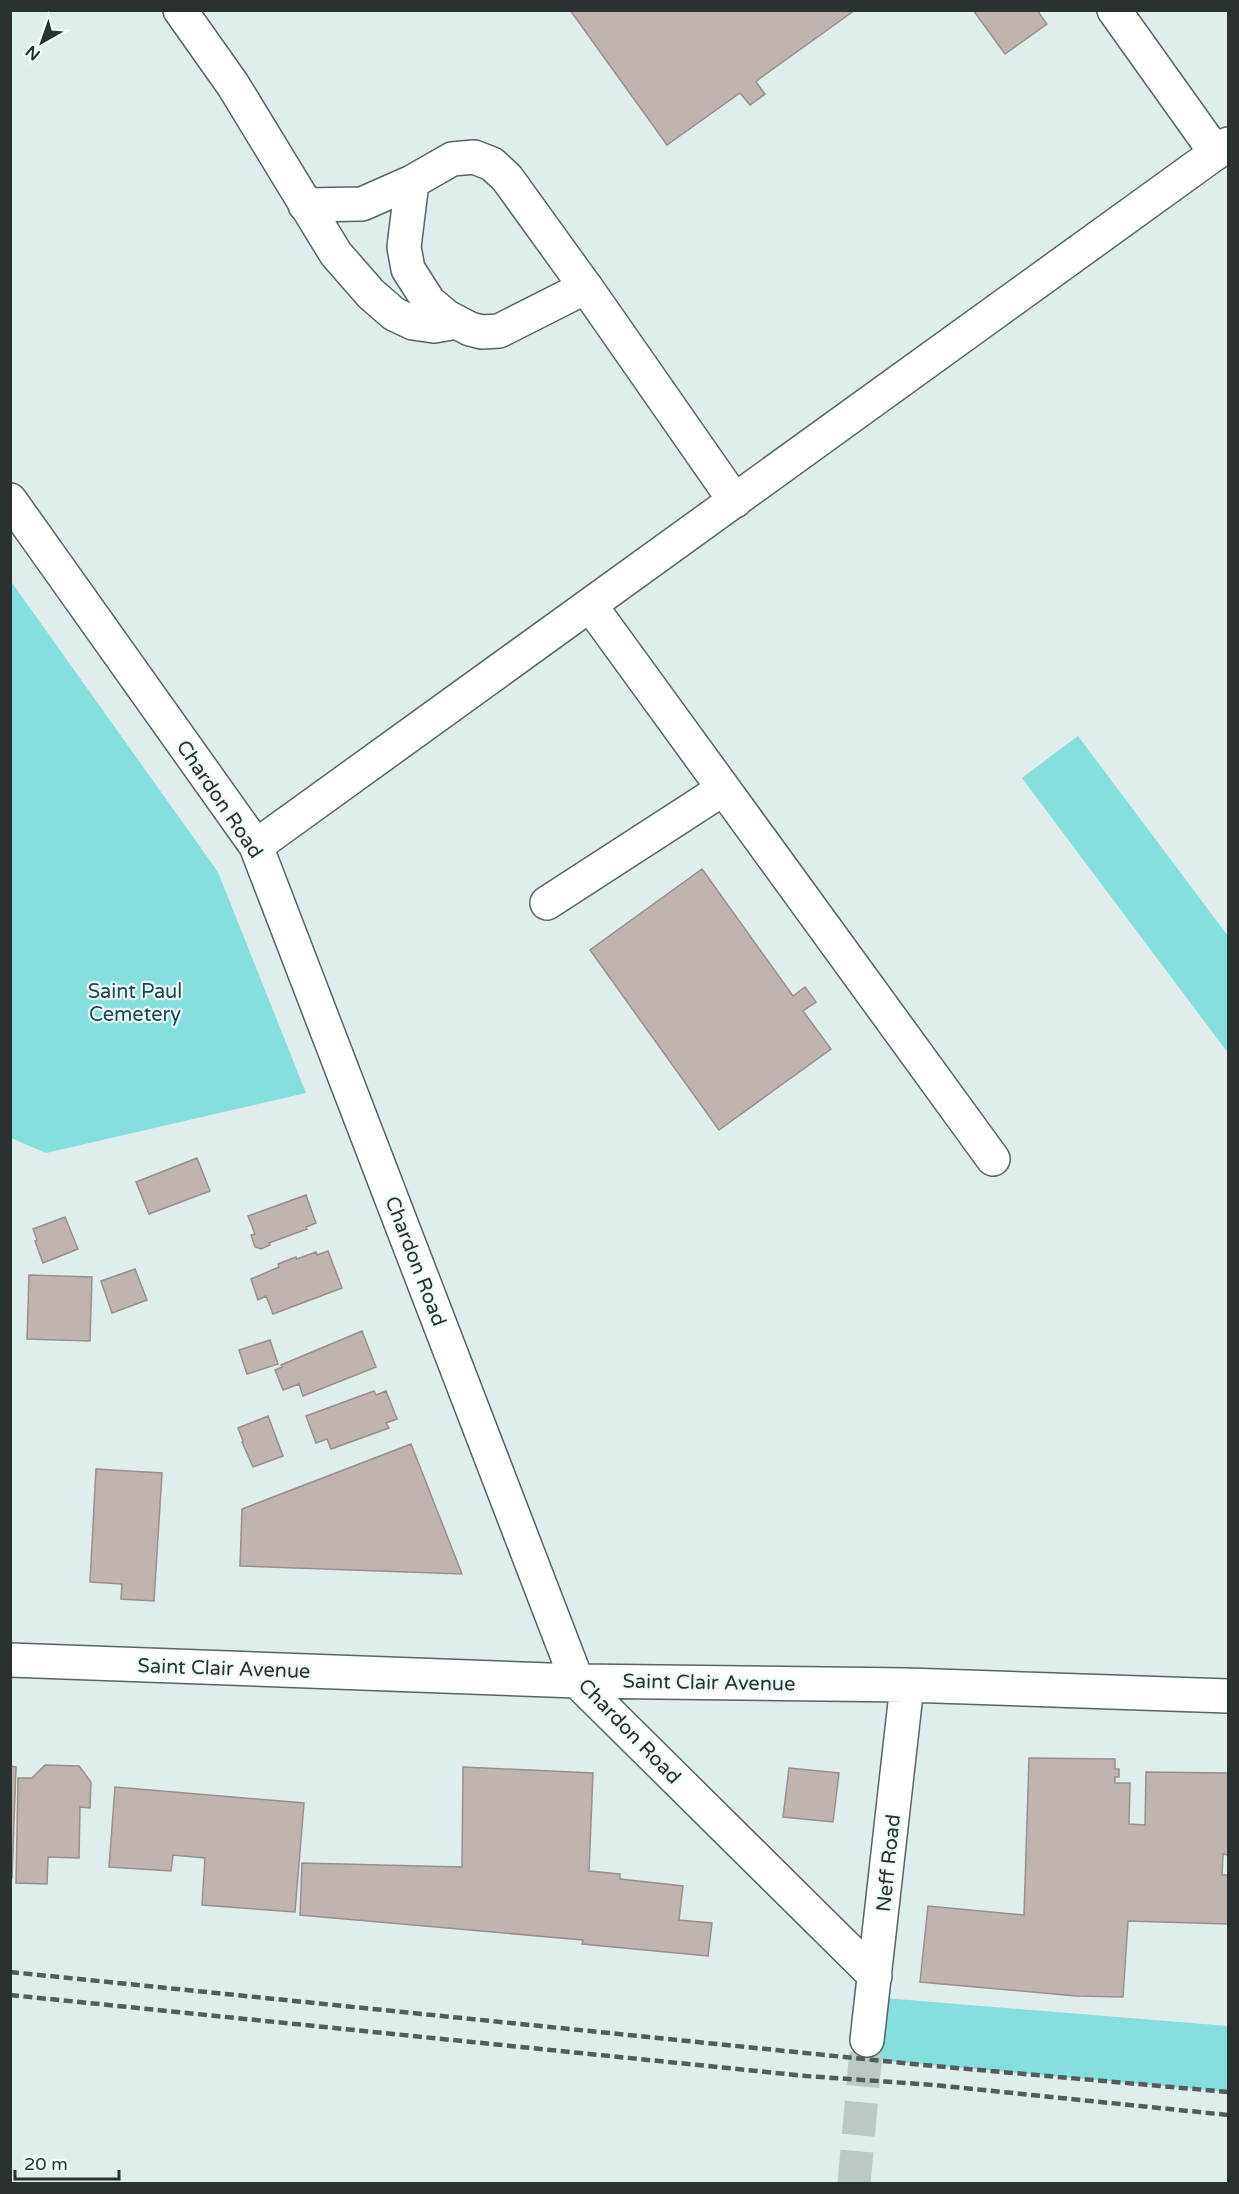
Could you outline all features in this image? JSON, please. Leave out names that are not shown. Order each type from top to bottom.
[{"type":"street","points":[[180,10],[233,85],[336,254],[371,294],[394,314],[412,323],[434,326],[457,322]]},
{"type":"street","points":[[256,846],[1222,149],[1114,10]]},
{"type":"street","points":[[305,205],[362,204],[412,183],[452,159],[474,158],[492,164],[507,178],[586,287],[735,501]]},
{"type":"street","points":[[412,183],[404,247],[408,269],[429,302],[447,317],[482,332],[499,331],[586,287]]},
{"type":"street","name":"Chardon Road","points":[[10,501],[256,846],[577,1680],[875,1976]]},
{"type":"street","points":[[590,605],[993,1159]]},
{"type":"street","points":[[547,903],[723,789]]},
{"type":"street","name":"Saint Clair Avenue","points":[[10,1660],[577,1680],[907,1685],[1228,1696]]},
{"type":"street","name":"Neff Road","points":[[867,2040],[907,1685]]},
{"type":"green space","name":"Saint Paul Cemetery","points":[[10,580],[218,872],[306,1093],[46,1153],[11,1138]]},
{"type":"green space","points":[[1078,736],[1228,936],[1228,1053],[1022,778]]},
{"type":"green space","points":[[872,1997],[1228,2026],[1228,2092],[863,2059]]},
{"type":"building","points":[[570,10],[855,10],[759,79],[756,82],[765,94],[750,105],[740,93],[667,145]]},
{"type":"building","points":[[973,10],[1037,10],[1047,24],[1005,54]]},
{"type":"building","points":[[702,869],[793,996],[805,987],[816,1002],[803,1011],[831,1049],[719,1130],[590,950]]},
{"type":"building","points":[[197,1158],[210,1191],[149,1214],[136,1182]]},
{"type":"building","points":[[306,1195],[316,1223],[306,1227],[307,1229],[269,1243],[270,1245],[261,1249],[255,1247],[251,1235],[255,1234],[248,1216]]},
{"type":"building","points":[[65,1217],[78,1249],[43,1263],[33,1229]]},
{"type":"building","points":[[328,1251],[342,1288],[273,1314],[266,1296],[258,1300],[251,1279],[296,1257],[297,1259],[316,1252],[317,1255]]},
{"type":"building","points":[[135,1269],[147,1300],[112,1313],[101,1281]]},
{"type":"building","points":[[29,1275],[92,1277],[90,1341],[27,1339]]},
{"type":"building","points":[[362,1331],[376,1367],[303,1396],[299,1384],[283,1390],[275,1370],[282,1367],[281,1365]]},
{"type":"building","points":[[270,1340],[278,1364],[247,1374],[239,1350]]},
{"type":"building","points":[[374,1391],[376,1395],[386,1391],[397,1419],[386,1423],[389,1428],[331,1449],[327,1439],[316,1443],[306,1416]]},
{"type":"building","points":[[268,1416],[283,1456],[253,1467],[238,1428]]},
{"type":"building","points":[[411,1444],[462,1574],[240,1566],[242,1509]]},
{"type":"building","points":[[96,1469],[162,1473],[154,1601],[121,1599],[122,1584],[90,1582]]},
{"type":"building","points":[[1029,1758],[1115,1759],[1115,1769],[1119,1769],[1119,1777],[1115,1777],[1115,1783],[1130,1783],[1129,1824],[1145,1825],[1146,1772],[1228,1773],[1228,1855],[1223,1854],[1222,1875],[1228,1875],[1228,1924],[1128,1921],[1123,1997],[1076,1996],[920,1982],[928,1906],[1024,1915]]},
{"type":"building","points":[[45,1765],[79,1766],[91,1782],[90,1808],[80,1807],[79,1858],[48,1857],[47,1884],[16,1883],[18,1778],[32,1778]]},
{"type":"building","points":[[10,1766],[16,1767],[12,1878],[10,1878]]},
{"type":"building","points":[[463,1767],[593,1773],[589,1871],[620,1874],[620,1879],[683,1886],[679,1920],[712,1923],[708,1956],[582,1944],[583,1940],[300,1915],[302,1863],[462,1867]]},
{"type":"building","points":[[789,1768],[839,1773],[833,1822],[783,1817]]},
{"type":"building","points":[[115,1787],[304,1803],[295,1912],[202,1905],[205,1858],[173,1855],[171,1871],[109,1867]]},
{"type":"tunnel","points":[[854,2184],[867,2040]]},
{"type":"railway","points":[[10,1972],[923,2065],[1228,2092]]},
{"type":"railway","points":[[10,1995],[806,2076],[934,2085],[1228,2115]]}]
